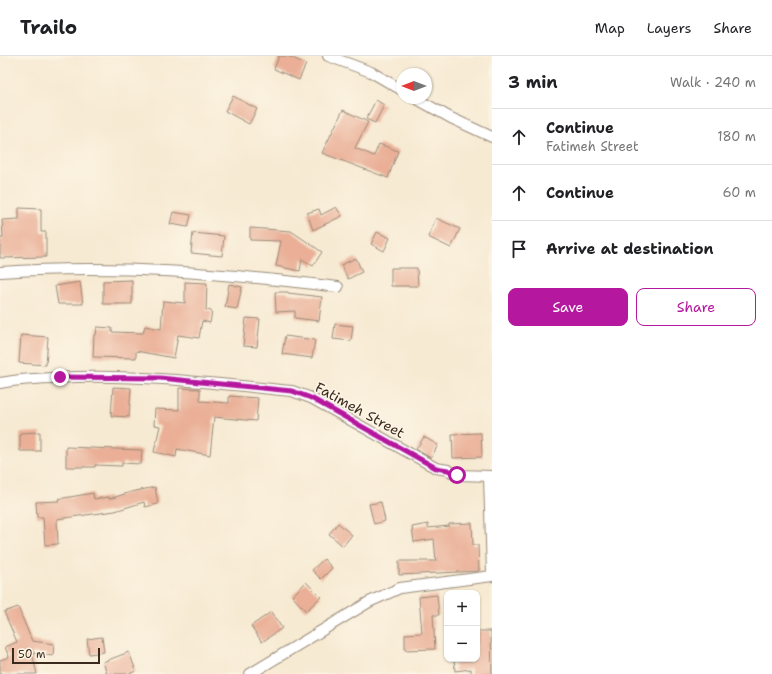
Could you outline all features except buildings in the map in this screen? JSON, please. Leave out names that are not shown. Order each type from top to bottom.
[{"type":"street","points":[[328,56],[371,72],[396,87]]},
{"type":"street","points":[[426,104],[450,118],[492,137]]},
{"type":"street","points":[[0,272],[110,269],[192,272],[338,287]]},
{"type":"street","name":"Fatimeh Street","points":[[0,383],[25,379],[60,377],[160,378],[301,394],[436,468],[448,470],[457,475],[490,476]]},
{"type":"street","points":[[250,674],[369,602],[400,588],[492,574],[490,476]]},
{"type":"route","points":[[60,377],[160,378],[292,391],[311,398],[436,468],[448,470],[457,475]]}]
